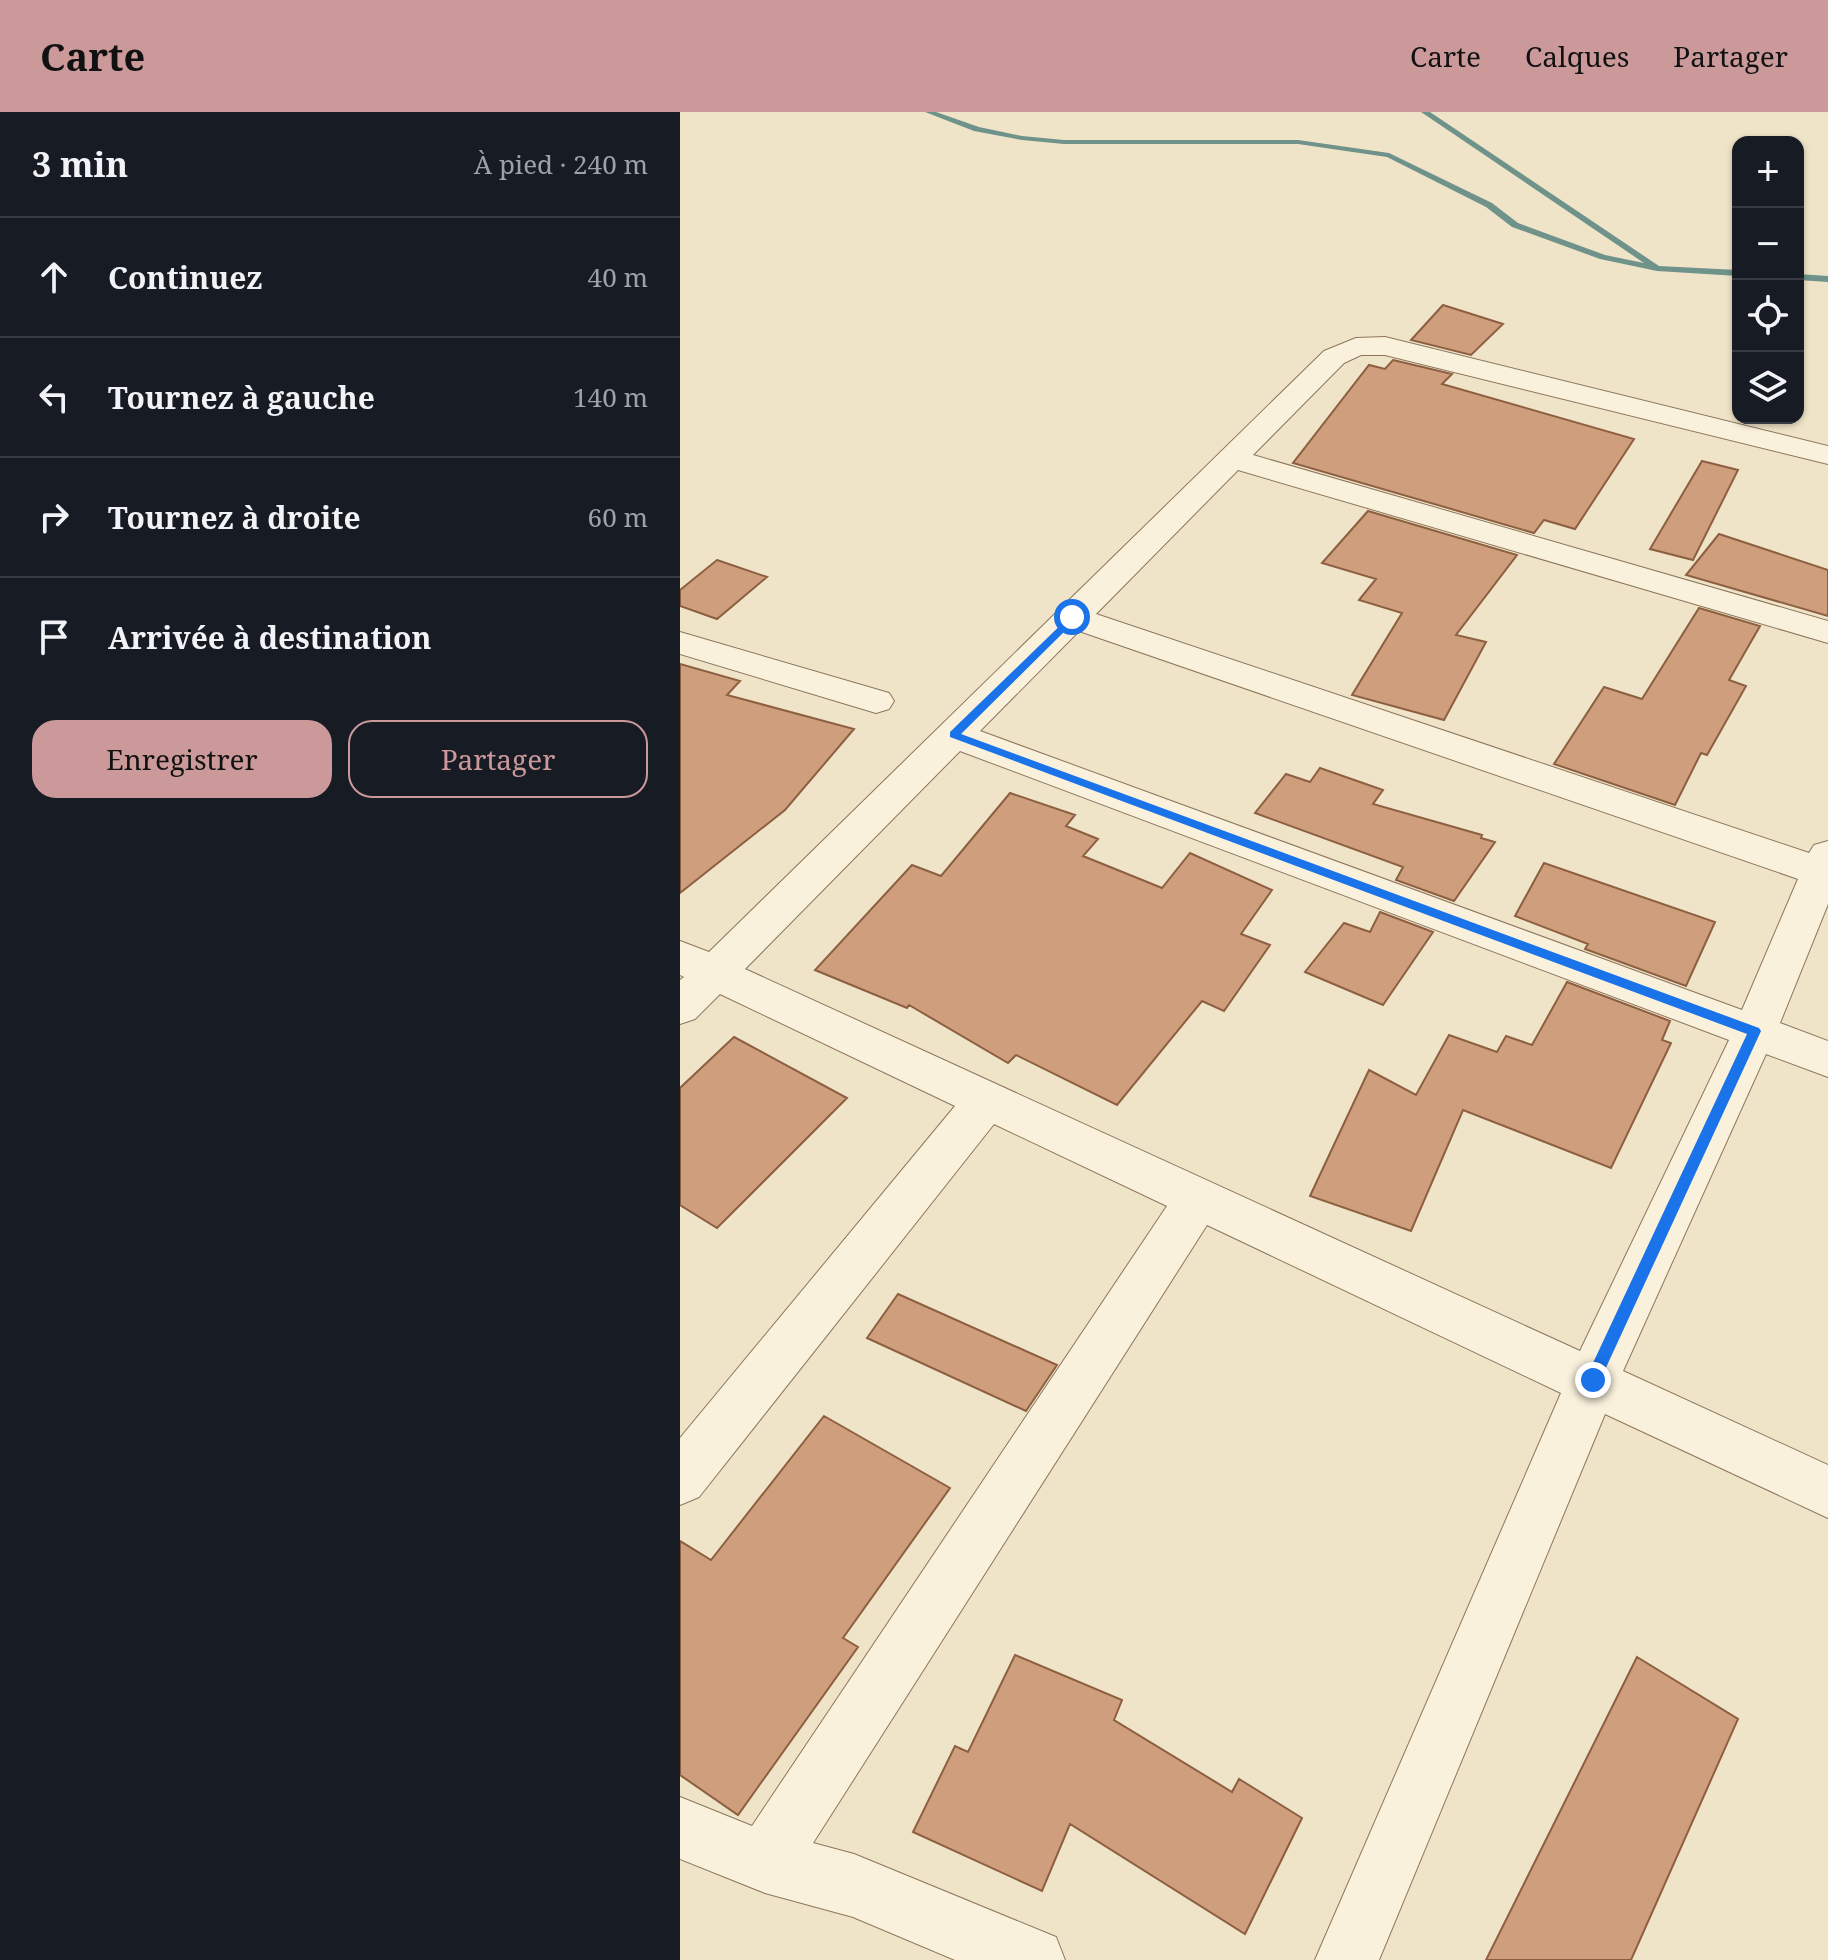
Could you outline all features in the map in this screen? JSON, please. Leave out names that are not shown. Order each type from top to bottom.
[{"type":"street","points":[[680,1007],[697,965],[954,735],[1334,357],[1356,347],[1385,346],[1828,455]]},
{"type":"street","points":[[1230,458],[1828,632]]},
{"type":"street","points":[[1072,617],[1825,867],[1755,1031],[1593,1380],[1347,1960]]},
{"type":"street","points":[[680,643],[876,701]]},
{"type":"street","points":[[954,735],[1828,1059]]},
{"type":"street","points":[[697,965],[1828,1492]]},
{"type":"street","points":[[680,1479],[987,1100]]},
{"type":"street","points":[[765,1862],[1199,1198]]},
{"type":"street","points":[[680,1828],[765,1862],[854,1886],[1033,1960]]},
{"type":"building","points":[[1443,305],[1503,324],[1471,355],[1411,340]]},
{"type":"building","points":[[1393,360],[1452,374],[1442,384],[1634,439],[1575,529],[1544,520],[1534,533],[1293,463],[1369,365],[1385,369]]},
{"type":"building","points":[[1702,461],[1738,470],[1693,560],[1650,549]]},
{"type":"building","points":[[1368,511],[1517,555],[1456,635],[1486,642],[1444,720],[1352,695],[1402,613],[1359,600],[1376,579],[1322,563]]},
{"type":"building","points":[[1719,534],[1828,570],[1828,616],[1686,575]]},
{"type":"building","points":[[717,560],[767,577],[717,619],[680,606],[680,590]]},
{"type":"building","points":[[1699,608],[1760,626],[1729,680],[1746,686],[1707,755],[1701,753],[1675,805],[1554,764],[1604,687],[1642,699]]},
{"type":"building","points":[[680,664],[740,681],[727,695],[854,729],[785,810],[680,893]]},
{"type":"building","points":[[1320,768],[1383,790],[1373,804],[1482,835],[1481,838],[1495,842],[1454,901],[1396,880],[1403,867],[1255,813],[1286,774],[1310,782]]},
{"type":"building","points":[[1010,793],[1075,815],[1066,826],[1098,839],[1083,856],[1162,888],[1190,853],[1272,890],[1241,934],[1270,945],[1224,1011],[1202,1001],[1117,1105],[1016,1055],[1008,1063],[909,1005],[907,1008],[815,970],[912,865],[941,876]]},
{"type":"building","points":[[1544,863],[1715,922],[1686,986],[1585,949],[1588,944],[1515,916]]},
{"type":"building","points":[[1380,912],[1433,932],[1383,1005],[1305,972],[1344,923],[1370,932]]},
{"type":"building","points":[[1567,982],[1670,1021],[1662,1040],[1671,1043],[1611,1168],[1463,1110],[1411,1231],[1310,1196],[1369,1070],[1416,1095],[1449,1035],[1497,1052],[1506,1036],[1532,1045]]},
{"type":"building","points":[[734,1037],[847,1098],[717,1228],[680,1205],[680,1088]]},
{"type":"building","points":[[898,1294],[1057,1365],[1026,1411],[867,1338]]},
{"type":"building","points":[[824,1416],[950,1488],[843,1638],[858,1647],[738,1815],[680,1775],[680,1541],[711,1560]]},
{"type":"building","points":[[1015,1655],[1122,1700],[1114,1720],[1232,1792],[1239,1779],[1302,1818],[1245,1934],[1070,1824],[1042,1891],[913,1832],[955,1746],[968,1752]]},
{"type":"building","points":[[1637,1657],[1738,1719],[1631,1960],[1486,1960]]},
{"type":"waterway","points":[[929,112],[977,129],[1064,142],[1298,142],[1389,155],[1489,205],[1515,225],[1603,257],[1657,268]]},
{"type":"waterway","points":[[1425,112],[1657,268]]},
{"type":"waterway","points":[[1657,268],[1732,273]]},
{"type":"waterway","points":[[1804,277],[1828,279]]},
{"type":"route","points":[[1072,617],[954,735],[1755,1031],[1593,1380]]}]
